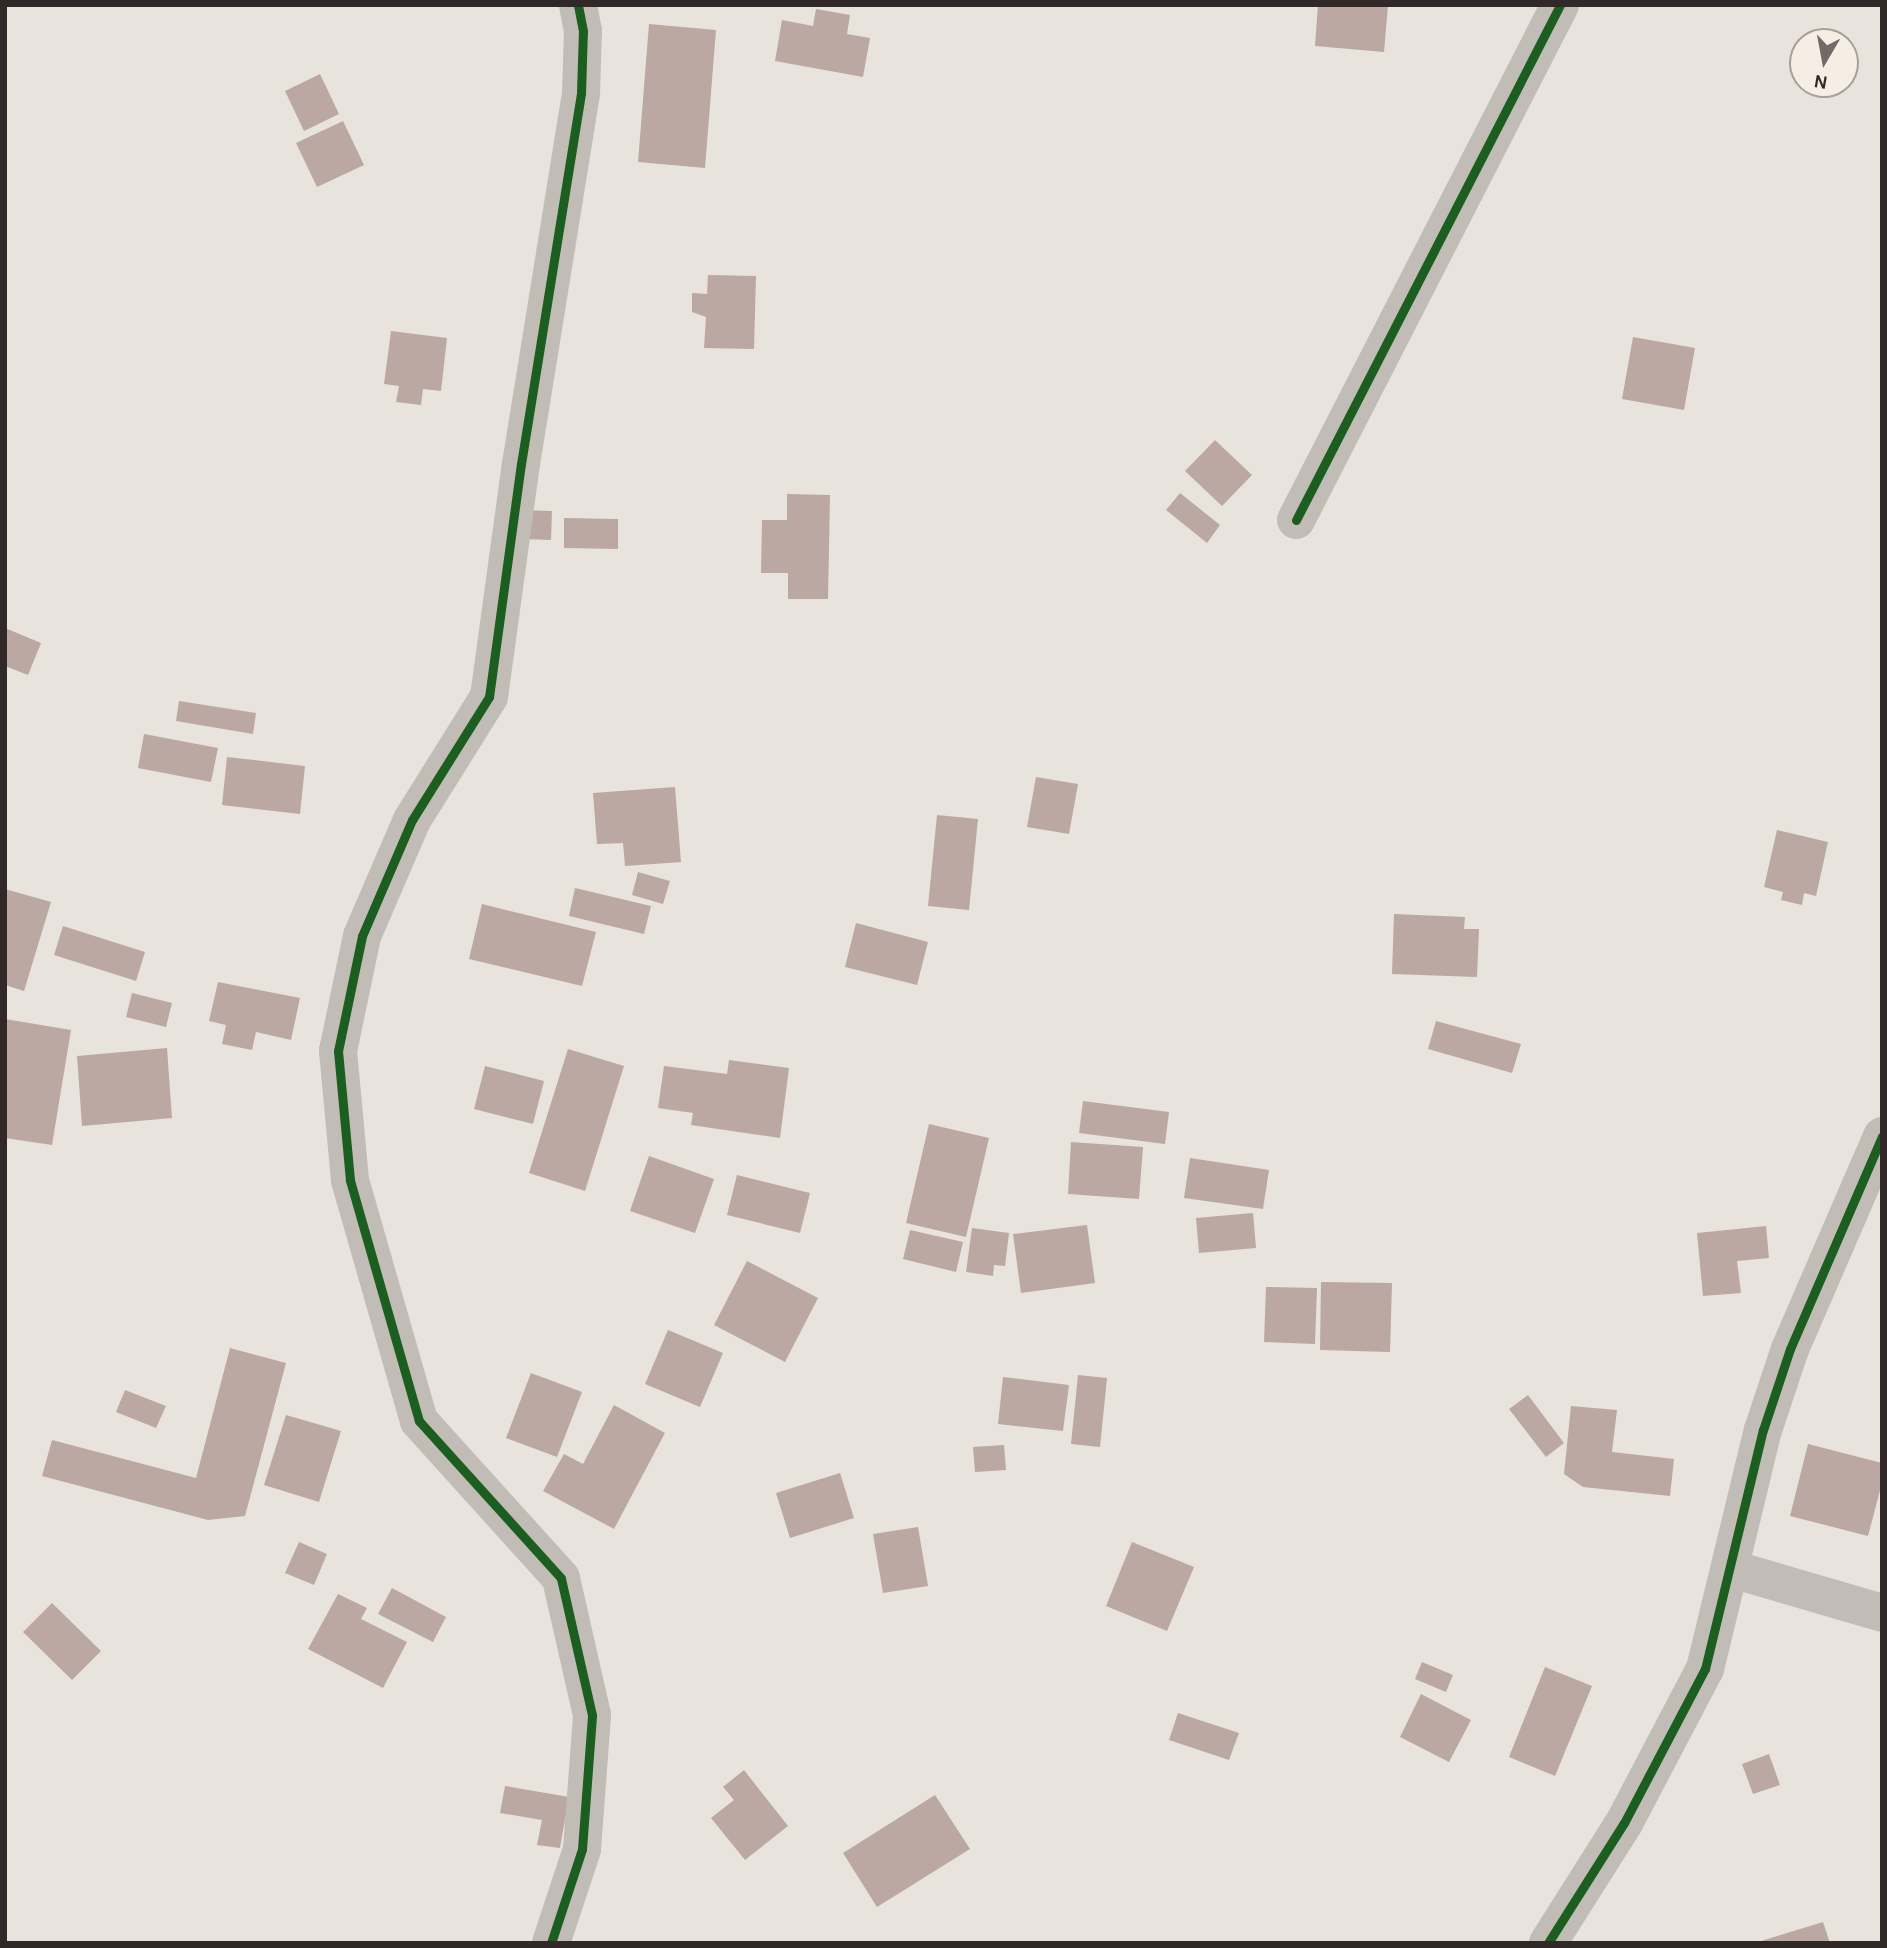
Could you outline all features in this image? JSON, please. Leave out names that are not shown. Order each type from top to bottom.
[{"type":"street","points":[[551,1943],[582,1849],[592,1715],[561,1578],[419,1421],[350,1180],[338,1051],[362,936],[401,844],[489,697],[581,93],[583,31],[578,5]]},
{"type":"street","points":[[1296,520],[1560,5]]},
{"type":"street","points":[[1548,1943],[1624,1823],[1705,1669],[1732,1569],[1763,1430],[1790,1349],[1882,1136]]},
{"type":"street","points":[[1732,1569],[1882,1613]]},
{"type":"building","points":[[1318,5],[1388,5],[1384,52],[1315,46]]},
{"type":"building","points":[[816,9],[850,15],[847,34],[870,38],[863,77],[775,61],[782,20],[813,26]]},
{"type":"building","points":[[649,24],[716,30],[705,168],[638,162]]},
{"type":"building","points":[[320,74],[339,114],[304,131],[285,91]]},
{"type":"building","points":[[343,121],[364,165],[317,187],[296,143]]},
{"type":"building","points":[[708,275],[756,276],[754,349],[704,348],[706,317],[692,312],[692,293],[707,294]]},
{"type":"building","points":[[391,331],[447,338],[441,391],[423,389],[421,405],[396,402],[399,386],[384,384]]},
{"type":"building","points":[[1633,337],[1695,348],[1684,410],[1622,399]]},
{"type":"building","points":[[1215,440],[1252,475],[1222,506],[1185,471]]},
{"type":"building","points":[[1180,493],[1220,525],[1207,543],[1166,510]]},
{"type":"building","points":[[787,494],[830,495],[828,599],[788,599],[788,573],[761,573],[762,520],[787,520]]},
{"type":"building","points":[[521,510],[552,511],[551,540],[521,539]]},
{"type":"building","points":[[564,518],[618,519],[618,549],[564,548]]},
{"type":"building","points":[[5,628],[41,643],[28,675],[5,666]]},
{"type":"building","points":[[179,701],[256,713],[253,734],[176,721]]},
{"type":"building","points":[[144,734],[218,748],[211,782],[138,768]]},
{"type":"building","points":[[227,757],[305,766],[300,814],[222,805]]},
{"type":"building","points":[[1036,777],[1078,784],[1069,834],[1027,827]]},
{"type":"building","points":[[675,787],[681,862],[625,866],[623,843],[597,844],[593,793]]},
{"type":"building","points":[[937,815],[978,819],[969,910],[928,906]]},
{"type":"building","points":[[1777,830],[1828,842],[1816,896],[1804,893],[1802,905],[1781,900],[1783,892],[1764,887]]},
{"type":"building","points":[[638,872],[670,881],[663,904],[632,895]]},
{"type":"building","points":[[575,888],[651,906],[644,934],[569,916]]},
{"type":"building","points":[[5,889],[51,902],[24,991],[5,985]]},
{"type":"building","points":[[482,904],[596,932],[582,986],[469,959]]},
{"type":"building","points":[[1394,914],[1465,917],[1464,929],[1479,929],[1477,977],[1392,974]]},
{"type":"building","points":[[856,923],[928,942],[917,985],[845,967]]},
{"type":"building","points":[[63,926],[145,952],[136,981],[54,955]]},
{"type":"building","points":[[218,982],[300,998],[291,1040],[256,1032],[252,1050],[222,1044],[226,1025],[209,1021]]},
{"type":"building","points":[[132,993],[172,1003],[166,1027],[126,1017]]},
{"type":"building","points":[[5,1019],[71,1030],[52,1145],[5,1138]]},
{"type":"building","points":[[1436,1021],[1521,1044],[1512,1073],[1428,1049]]},
{"type":"building","points":[[167,1048],[172,1118],[82,1126],[77,1056]]},
{"type":"building","points":[[568,1049],[624,1066],[585,1191],[529,1173]]},
{"type":"building","points":[[729,1060],[789,1068],[780,1138],[691,1125],[693,1113],[658,1108],[664,1066],[727,1074]]},
{"type":"building","points":[[485,1066],[544,1081],[533,1124],[474,1109]]},
{"type":"building","points":[[1083,1101],[1169,1112],[1165,1144],[1079,1133]]},
{"type":"building","points":[[929,1124],[989,1138],[966,1237],[906,1223]]},
{"type":"building","points":[[1071,1142],[1143,1147],[1139,1199],[1068,1194]]},
{"type":"building","points":[[649,1156],[714,1179],[695,1233],[630,1211]]},
{"type":"building","points":[[1190,1158],[1269,1170],[1263,1209],[1184,1198]]},
{"type":"building","points":[[737,1175],[810,1193],[800,1233],[727,1215]]},
{"type":"building","points":[[1253,1213],[1256,1248],[1199,1253],[1196,1218]]},
{"type":"building","points":[[1087,1225],[1095,1283],[1021,1293],[1013,1234]]},
{"type":"building","points":[[1766,1226],[1769,1258],[1737,1261],[1741,1293],[1703,1296],[1697,1233]]},
{"type":"building","points":[[972,1228],[1009,1233],[1005,1266],[994,1265],[993,1276],[966,1272]]},
{"type":"building","points":[[910,1230],[963,1242],[956,1272],[903,1259]]},
{"type":"building","points":[[747,1261],[818,1298],[785,1362],[714,1325]]},
{"type":"building","points":[[1321,1282],[1392,1283],[1390,1352],[1320,1350]]},
{"type":"building","points":[[1266,1287],[1317,1288],[1315,1344],[1264,1342]]},
{"type":"building","points":[[668,1330],[723,1353],[700,1407],[645,1384]]},
{"type":"building","points":[[230,1348],[286,1363],[245,1516],[208,1520],[42,1476],[52,1440],[196,1478]]},
{"type":"building","points":[[531,1373],[582,1392],[557,1457],[506,1438]]},
{"type":"building","points":[[1078,1375],[1107,1378],[1100,1447],[1071,1444]]},
{"type":"building","points":[[1003,1377],[1069,1385],[1063,1431],[998,1424]]},
{"type":"building","points":[[125,1390],[166,1406],[156,1428],[116,1412]]},
{"type":"building","points":[[1528,1395],[1564,1443],[1546,1457],[1509,1409]]},
{"type":"building","points":[[614,1405],[665,1433],[614,1529],[543,1491],[564,1454],[583,1464]]},
{"type":"building","points":[[1571,1406],[1617,1410],[1612,1452],[1674,1459],[1670,1496],[1583,1487],[1564,1474]]},
{"type":"building","points":[[286,1415],[341,1431],[319,1502],[264,1485]]},
{"type":"building","points":[[1808,1444],[1882,1463],[1882,1483],[1868,1536],[1790,1516]]},
{"type":"building","points":[[1004,1445],[1006,1470],[975,1472],[973,1447]]},
{"type":"building","points":[[840,1473],[854,1518],[790,1538],[776,1493]]},
{"type":"building","points":[[918,1527],[928,1586],[883,1593],[873,1534]]},
{"type":"building","points":[[299,1542],[327,1554],[314,1585],[285,1573]]},
{"type":"building","points":[[1132,1542],[1194,1567],[1167,1631],[1106,1606]]},
{"type":"building","points":[[392,1588],[446,1617],[433,1642],[378,1614]]},
{"type":"building","points":[[338,1594],[367,1608],[361,1619],[407,1642],[383,1688],[308,1649]]},
{"type":"building","points":[[52,1603],[101,1651],[72,1680],[23,1632]]},
{"type":"building","points":[[1422,1662],[1453,1675],[1446,1692],[1415,1679]]},
{"type":"building","points":[[1545,1667],[1592,1686],[1555,1776],[1509,1757]]},
{"type":"building","points":[[1421,1694],[1471,1720],[1449,1762],[1400,1737]]},
{"type":"building","points":[[1178,1713],[1239,1733],[1229,1760],[1169,1740]]},
{"type":"building","points":[[1769,1754],[1780,1785],[1753,1794],[1742,1764]]},
{"type":"building","points":[[744,1770],[788,1826],[745,1860],[711,1818],[734,1800],[723,1787]]},
{"type":"building","points":[[505,1786],[569,1797],[560,1848],[537,1845],[542,1820],[500,1813]]},
{"type":"building","points":[[935,1795],[970,1849],[877,1907],[843,1853]]},
{"type":"building","points":[[1823,1922],[1830,1943],[1758,1943],[1758,1942]]},
{"type":"cycle path","points":[[551,1943],[582,1849],[592,1715],[561,1578],[419,1421],[350,1180],[338,1051],[362,936],[412,820],[489,697],[521,464],[581,93],[583,31],[578,5]]},
{"type":"cycle path","points":[[1296,520],[1560,5]]},
{"type":"cycle path","points":[[1548,1943],[1624,1823],[1705,1669],[1763,1430],[1790,1349],[1882,1136]]}]
